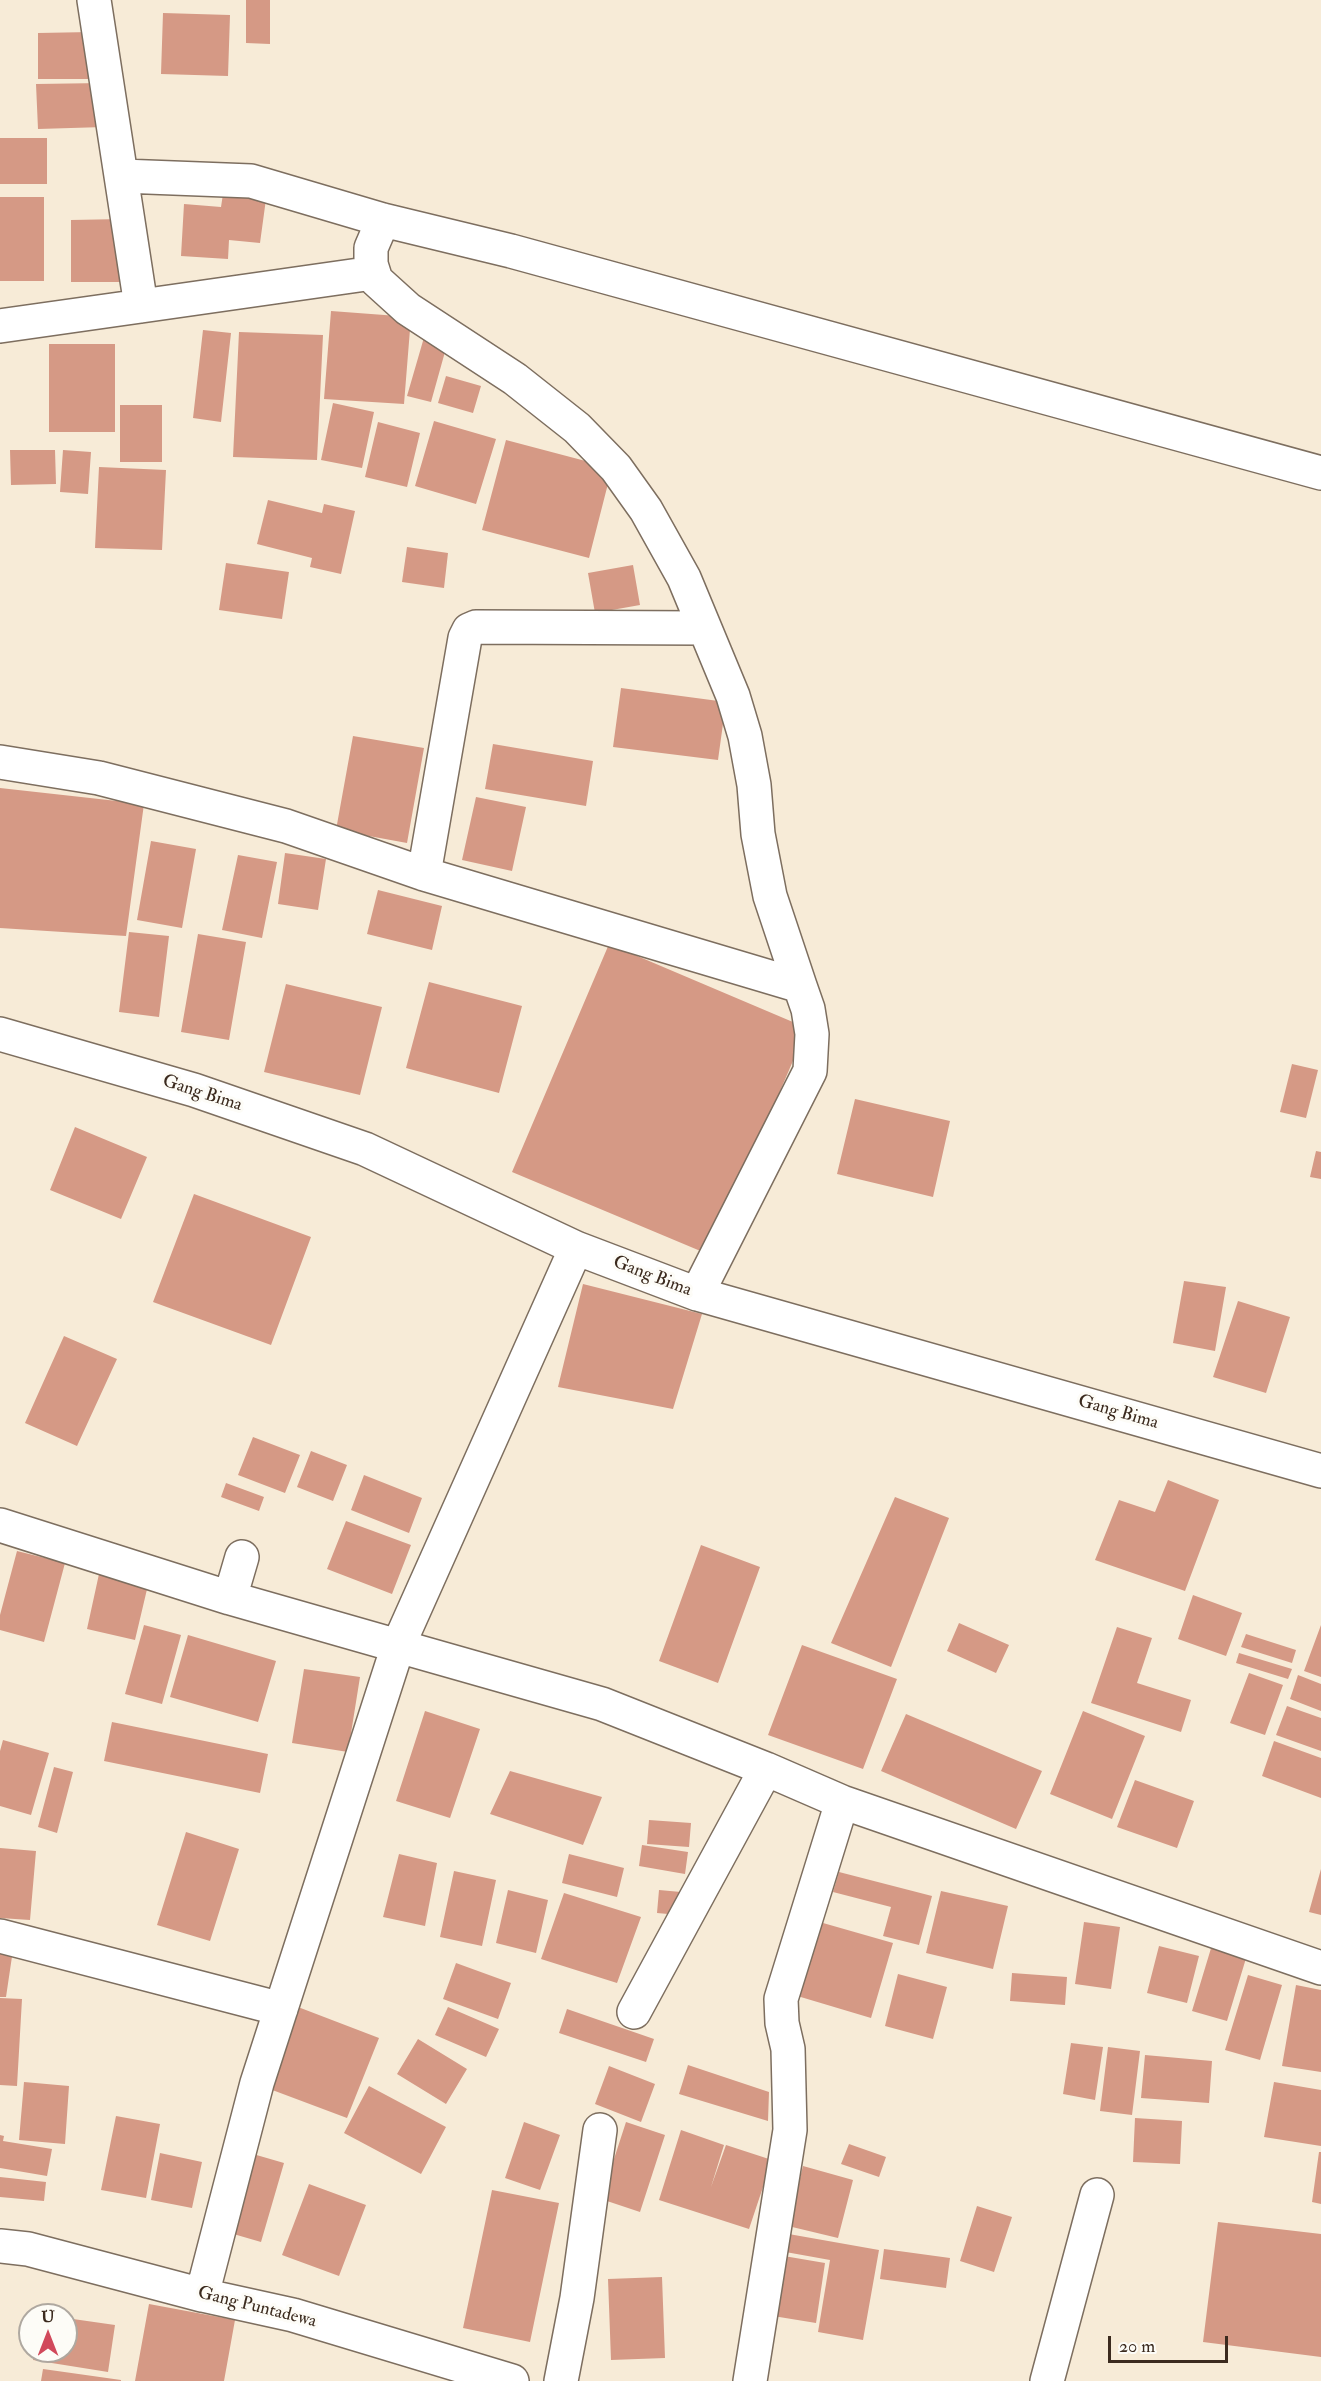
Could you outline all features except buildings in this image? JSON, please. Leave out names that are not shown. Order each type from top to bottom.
[{"type":"street","points":[[94,0],[141,306]]},
{"type":"street","points":[[122,176],[251,181],[383,220],[511,251],[1321,473]]},
{"type":"street","points":[[383,220],[371,248],[373,273],[381,286],[408,309],[515,379],[577,428],[616,468],[646,510],[678,568],[733,696],[745,736],[754,785],[758,834],[770,896],[808,1009],[812,1035],[810,1071],[697,1294]]},
{"type":"street","points":[[0,326],[373,273]]},
{"type":"street","points":[[424,874],[465,638],[469,630],[476,627],[704,628]]},
{"type":"street","points":[[0,762],[99,778],[286,826],[424,874],[800,986]]},
{"type":"street","name":"Gang Bima","points":[[0,1034],[194,1090],[365,1149],[576,1248],[697,1294],[1321,1471]]},
{"type":"street","points":[[202,2295],[257,2083],[398,1646],[576,1248]]},
{"type":"street","points":[[0,1525],[230,1598],[602,1704],[766,1769],[842,1802],[1321,1968]]},
{"type":"street","points":[[230,1598],[242,1557]]},
{"type":"street","points":[[634,2012],[766,1769]]},
{"type":"street","points":[[750,2381],[790,2130],[788,2049],[782,2023],[781,2000],[842,1802]]},
{"type":"street","points":[[0,1936],[281,2010]]},
{"type":"street","points":[[561,2381],[578,2298],[600,2130]]},
{"type":"street","points":[[1047,2381],[1097,2195]]},
{"type":"street","name":"Gang Puntadewa","points":[[0,2246],[28,2249],[202,2295],[293,2315],[512,2381]]}]
